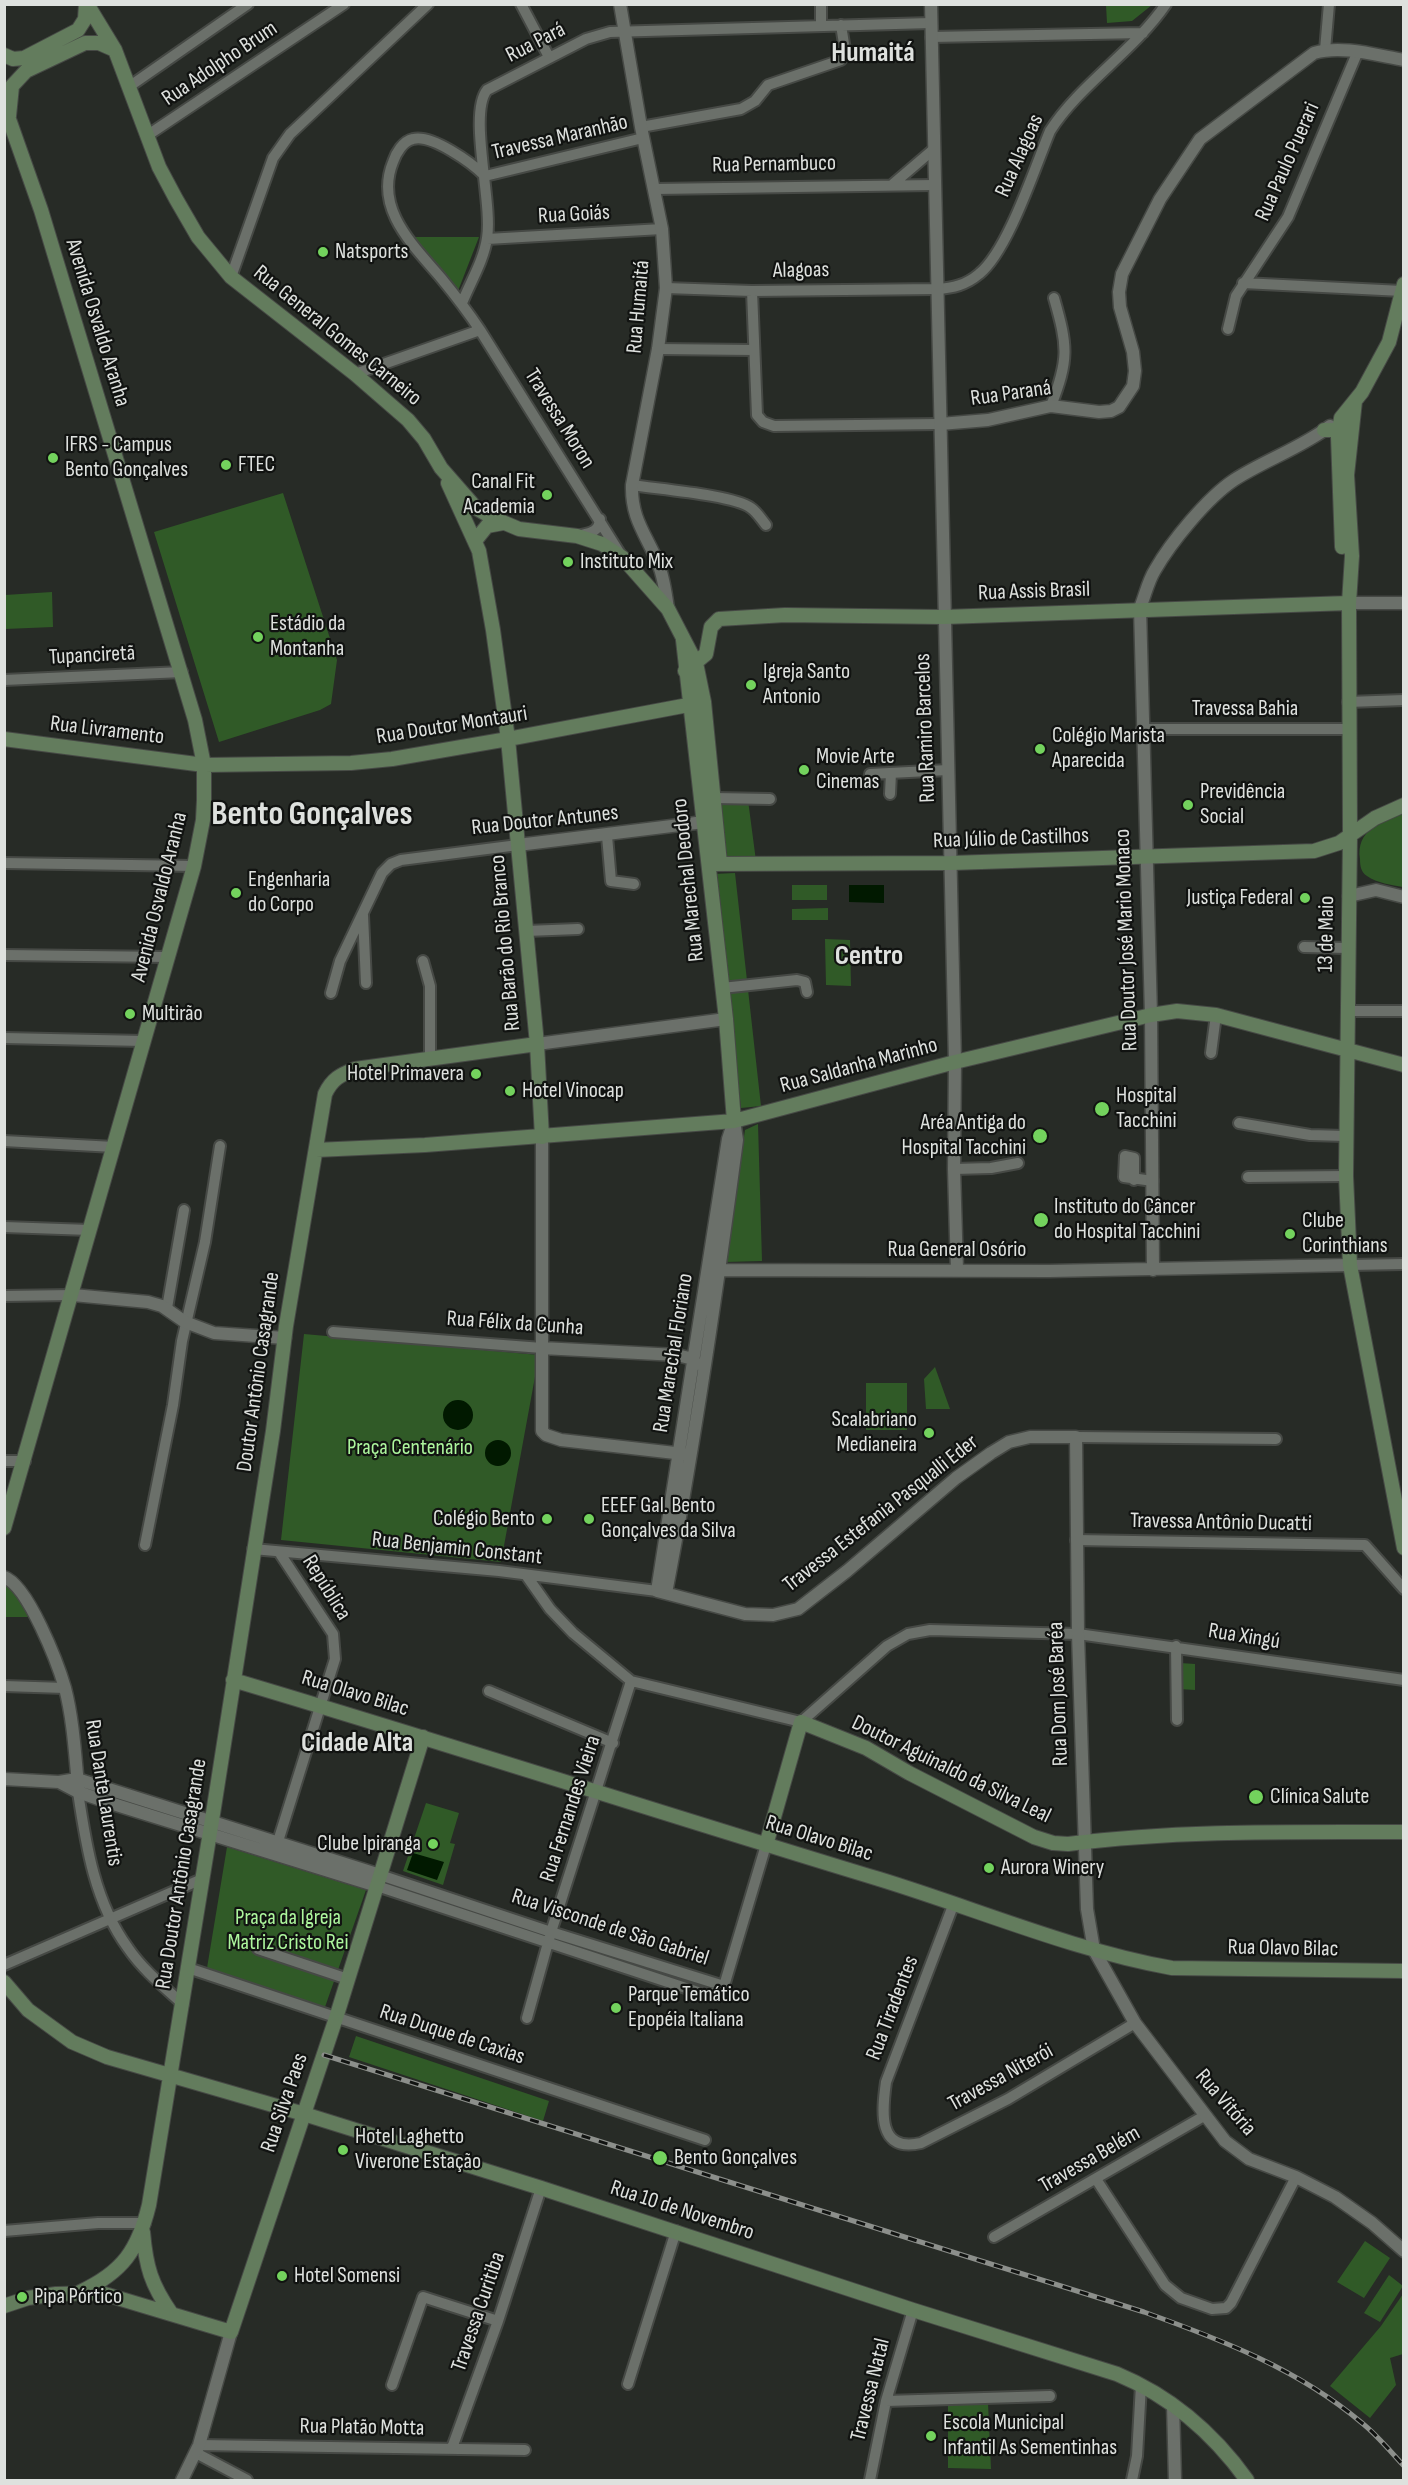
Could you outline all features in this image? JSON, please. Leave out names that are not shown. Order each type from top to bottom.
[{"type":"main road","name":"Rua General Gomes Carneiro","points":[[86,4],[115,50],[159,167],[192,227],[231,277],[355,374],[408,420],[424,439],[441,468],[476,507],[503,523],[534,532],[578,536],[602,544],[622,557]]},
{"type":"main road","points":[[4,55],[13,59],[24,58],[78,30],[85,19],[86,4]]},
{"type":"main road","points":[[7,118],[12,86],[26,71],[85,44],[99,43],[115,50]]},
{"type":"main road","name":"Avenida Osvaldo Aranha","points":[[4,1528],[73,1295],[194,866],[203,820],[204,765],[182,672],[41,210],[7,118]]},
{"type":"main road","points":[[1324,430],[1340,423],[1375,371],[1389,342],[1403,288]]},
{"type":"main road","name":"13 de Maio","points":[[1355,401],[1347,475],[1352,556],[1348,702],[1350,836],[1346,1176],[1350,1265],[1404,1548]]},
{"type":"main road","points":[[1340,423],[1347,475]]},
{"type":"main road","name":"13 de Maio","points":[[1340,423],[1339,504],[1345,590],[1349,603]]},
{"type":"main road","name":"Rua Barão do Rio Branco","points":[[441,468],[475,541],[487,590],[508,739],[537,1044],[542,1137]]},
{"type":"main road","points":[[475,541],[487,526],[503,523]]},
{"type":"main road","name":"Rua Marechal Deodoro","points":[[622,557],[668,609],[682,635],[704,702],[714,798],[714,864],[722,988],[736,1128]]},
{"type":"main road","name":"Rua Assis Brasil","points":[[691,667],[708,650],[711,627],[713,622],[719,620],[785,615],[944,617],[1349,603]]},
{"type":"main road","name":"Rua Marechal Deodoro","points":[[691,667],[690,705],[704,822],[714,864]]},
{"type":"main road","name":"Rua Doutor Montauri","points":[[204,765],[371,761],[508,739],[704,702]]},
{"type":"main road","name":"Rua Livramento","points":[[4,739],[204,765]]},
{"type":"main road","name":"Rua Júlio de Castilhos","points":[[1314,851],[1334,846],[1375,818],[1404,805]]},
{"type":"main road","name":"Rua Júlio de Castilhos","points":[[714,864],[951,863],[1314,851],[1339,855],[1349,867]]},
{"type":"main road","name":"Rua Saldanha Marinho","points":[[316,1150],[736,1128],[955,1062],[1151,1015],[1177,1011],[1216,1015],[1404,1065]]},
{"type":"main road","points":[[430,1058],[537,1044]]},
{"type":"main road","name":"Doutor Antônio Casagrande","points":[[233,1680],[285,1338],[326,1095],[330,1084],[338,1075],[356,1069],[430,1058]]},
{"type":"main road","name":"Rua Olavo Bilac","points":[[233,1680],[320,1705],[954,1903],[1094,1950],[1172,1968],[1404,1971]]},
{"type":"main road","name":"Rua Doutor Antônio Casagrande","points":[[144,2227],[183,2004],[233,1680]]},
{"type":"main road","points":[[766,1845],[801,1722]]},
{"type":"main road","name":"Doutor Aguinaldo da Silva Leal","points":[[801,1722],[866,1748],[909,1773],[1034,1837],[1053,1843],[1216,1832],[1404,1832]]},
{"type":"main road","name":"Rua Silva Paes","points":[[231,2332],[336,2018],[423,1737]]},
{"type":"main road","points":[[4,1982],[28,2010],[72,2042],[107,2057],[171,2074]]},
{"type":"main road","name":"Rua 10 de Novembro","points":[[171,2074],[542,2188],[913,2310],[1117,2374],[1141,2385],[1173,2405],[1208,2434],[1247,2481]]},
{"type":"main road","points":[[80,2292],[99,2283],[124,2262],[144,2227]]},
{"type":"main road","points":[[144,2227],[149,2275],[158,2295],[171,2313]]},
{"type":"main road","points":[[5,2306],[28,2298],[80,2292],[101,2293],[231,2332]]},
{"type":"street","points":[[130,86],[248,4]]},
{"type":"street","name":"Rua Adolpho Brum","points":[[148,135],[344,4]]},
{"type":"street","points":[[231,277],[273,158],[280,145],[428,4]]},
{"type":"street","points":[[520,4],[549,57]]},
{"type":"street","name":"Rua Humaitá","points":[[620,4],[642,133],[662,229],[666,288],[658,349],[632,485],[634,511],[644,538],[662,572],[668,609]]},
{"type":"street","points":[[821,4],[821,27]]},
{"type":"street","points":[[931,4],[934,185]]},
{"type":"street","name":"Rua Alagoas","points":[[937,289],[965,284],[981,273],[1004,242],[1050,131],[1060,114],[1143,33],[1166,4]]},
{"type":"street","points":[[1325,50],[1329,4]]},
{"type":"street","name":"Rua Pará","points":[[462,303],[487,239],[489,220],[481,142],[483,95],[487,90],[549,57],[610,32],[931,23]]},
{"type":"street","name":"Travessa Maranhão","points":[[485,176],[642,133],[741,109],[756,100],[768,85],[840,60],[845,50],[841,26]]},
{"type":"street","points":[[931,37],[1143,33]]},
{"type":"street","name":"Rua Paraná","points":[[752,291],[757,416],[763,422],[774,426],[940,424],[988,420],[1051,406],[1099,412],[1111,411],[1119,407],[1128,396],[1133,386],[1135,370],[1133,351],[1120,307],[1122,274],[1160,199],[1200,139],[1314,53],[1325,50],[1358,51],[1404,60]]},
{"type":"street","name":"Rua Paulo Puerari","points":[[1228,329],[1236,296],[1288,217],[1358,51]]},
{"type":"street","name":"Travessa Moron","points":[[485,176],[461,156],[419,138],[410,139],[399,149],[389,172],[388,199],[398,226],[462,303],[622,557]]},
{"type":"street","points":[[893,184],[934,149]]},
{"type":"street","name":"Rua Ramiro Barcelos","points":[[934,185],[951,863],[957,1270]]},
{"type":"street","name":"Rua Pernambuco","points":[[655,189],[934,185]]},
{"type":"street","name":"Rua Goiás","points":[[487,239],[662,229]]},
{"type":"street","points":[[1243,283],[1403,288]]},
{"type":"street","name":"Alagoas","points":[[666,288],[752,291],[937,289]]},
{"type":"street","points":[[1051,406],[1066,360],[1063,330],[1054,298]]},
{"type":"street","points":[[355,374],[480,330]]},
{"type":"street","points":[[658,349],[753,350]]},
{"type":"street","points":[[1140,609],[1155,570],[1188,525],[1212,498],[1233,481],[1324,430]]},
{"type":"street","points":[[632,485],[702,495],[743,504],[751,508],[766,525]]},
{"type":"street","points":[[578,536],[595,531],[600,526],[600,519]]},
{"type":"street","name":"Rua Assis Brasil","points":[[1349,603],[1404,603]]},
{"type":"street","name":"Rua Doutor José Mario Monaco","points":[[1140,609],[1151,1015],[1154,1270]]},
{"type":"street","name":"Tupanciretã","points":[[4,680],[182,672]]},
{"type":"street","points":[[1348,702],[1404,700]]},
{"type":"street","name":"Travessa Bahia","points":[[1142,729],[1348,729]]},
{"type":"street","points":[[870,774],[948,770]]},
{"type":"street","points":[[890,794],[891,773]]},
{"type":"street","points":[[714,798],[770,799]]},
{"type":"street","name":"Rua Doutor Antunes","points":[[363,914],[382,873],[391,864],[412,858],[607,836],[704,822]]},
{"type":"street","points":[[607,836],[611,881],[634,884]]},
{"type":"street","points":[[4,864],[194,866]]},
{"type":"street","points":[[1349,896],[1376,890],[1404,897]]},
{"type":"street","points":[[363,914],[366,983]]},
{"type":"street","points":[[331,993],[339,961],[363,914]]},
{"type":"street","points":[[526,931],[578,929]]},
{"type":"street","points":[[1304,947],[1348,948]]},
{"type":"street","points":[[4,956],[168,957]]},
{"type":"street","points":[[423,961],[430,986],[430,1058]]},
{"type":"street","points":[[722,988],[797,980],[805,982],[807,992]]},
{"type":"street","points":[[1347,1011],[1404,1011]]},
{"type":"street","points":[[1211,1053],[1216,1015]]},
{"type":"street","points":[[537,1044],[726,1019]]},
{"type":"street","points":[[4,1038],[144,1041]]},
{"type":"street","points":[[1239,1123],[1310,1135],[1345,1136]]},
{"type":"street","name":"Rua Marechal Floriano","points":[[661,1592],[685,1455],[703,1383],[728,1139],[736,1128]]},
{"type":"street","name":"Rua Barão do Rio Branco","points":[[542,1137],[540,1425],[542,1431],[546,1435],[561,1440],[685,1455]]},
{"type":"street","points":[[4,1141],[114,1147]]},
{"type":"street","points":[[146,1545],[187,1323],[205,1242],[220,1146]]},
{"type":"street","points":[[954,1169],[991,1168],[1018,1163]]},
{"type":"street","points":[[1248,1177],[1346,1176]]},
{"type":"street","points":[[1134,1180],[1153,1181]]},
{"type":"street","points":[[167,1308],[184,1210]]},
{"type":"street","points":[[4,1227],[90,1230]]},
{"type":"street","points":[[1350,1265],[1404,1264]]},
{"type":"street","name":"Rua General Osório","points":[[714,1270],[1154,1270],[1350,1265]]},
{"type":"street","name":"Rua Marechal Floriano","points":[[685,1455],[693,1359],[714,1270]]},
{"type":"street","points":[[4,1296],[73,1295],[148,1302],[167,1308],[187,1323],[214,1333],[285,1338]]},
{"type":"street","name":"Rua Félix da Cunha","points":[[333,1332],[542,1348],[677,1355],[693,1359]]},
{"type":"street","points":[[693,1359],[703,1383]]},
{"type":"street","name":"Travessa Estefania Pasqualli Eder","points":[[661,1592],[745,1614],[773,1615],[798,1609],[832,1584],[956,1478],[1009,1442],[1030,1437],[1276,1439]]},
{"type":"street","name":"Rua Dom José Baréa","points":[[1077,1437],[1076,1540],[1087,1909],[1094,1950]]},
{"type":"street","points":[[4,1461],[25,1461]]},
{"type":"street","name":"Travessa Antônio Ducatti","points":[[1076,1540],[1365,1545],[1404,1590]]},
{"type":"street","name":"Rua Benjamin Constant","points":[[253,1549],[526,1575],[661,1592]]},
{"type":"street","name":"República","points":[[275,1848],[334,1659],[333,1634],[279,1552]]},
{"type":"street","name":"Doutor Aguinaldo da Silva Leal","points":[[526,1575],[550,1609],[573,1633],[631,1682],[801,1722]]},
{"type":"street","name":"Rua Dante Laurentis","points":[[4,1577],[11,1579],[27,1598],[65,1688],[78,1792],[97,1887],[127,1947],[151,1975],[183,2004]]},
{"type":"street","name":"Rua Xingú","points":[[801,1722],[887,1646],[908,1634],[930,1630],[1078,1634],[1176,1646],[1404,1680]]},
{"type":"street","points":[[1176,1646],[1177,1720]]},
{"type":"street","name":"Rua Fernandes Vieira","points":[[527,2018],[551,1932],[631,1682]]},
{"type":"street","points":[[4,1686],[65,1688]]},
{"type":"street","points":[[489,1691],[613,1743]]},
{"type":"street","points":[[4,1779],[60,1782],[77,1779]]},
{"type":"street","name":"Rua Visconde de São Gabriel","points":[[77,1779],[322,1864],[724,1986]]},
{"type":"street","name":"Rua Visconde de São Gabriel","points":[[60,1782],[78,1792],[211,1827]]},
{"type":"street","points":[[724,1986],[766,1845]]},
{"type":"street","points":[[4,1965],[202,1879]]},
{"type":"street","name":"Rua Visconde de São Gabriel","points":[[378,1881],[548,1944],[704,1994],[715,1993],[724,1986]]},
{"type":"street","name":"Rua Tiradentes","points":[[885,2129],[882,2107],[886,2082],[954,1903]]},
{"type":"street","points":[[258,1949],[348,1979]]},
{"type":"street","name":"Rua Vitória","points":[[1094,1950],[1135,2024],[1225,2141],[1249,2159],[1296,2177],[1351,2207],[1404,2251]]},
{"type":"street","name":"Rua Duque de Caxias","points":[[188,1968],[705,2140]]},
{"type":"street","points":[[662,1981],[666,1968]]},
{"type":"street","name":"Travessa Niterói","points":[[885,2129],[896,2142],[908,2146],[921,2143],[1008,2099],[1135,2024]]},
{"type":"street","name":"Travessa Belém","points":[[994,2237],[1204,2116]]},
{"type":"street","points":[[1096,2179],[1165,2285],[1182,2298],[1212,2309],[1226,2308],[1231,2302],[1296,2177]]},
{"type":"street","name":"Travessa Curitiba","points":[[452,2448],[498,2321],[542,2188]]},
{"type":"street","points":[[4,2231],[98,2223],[144,2227]]},
{"type":"street","points":[[628,2384],[676,2231]]},
{"type":"street","points":[[392,2385],[423,2297],[498,2321]]},
{"type":"street","name":"Travessa Natal","points":[[870,2481],[886,2401],[913,2310]]},
{"type":"street","name":"Rua Silva Paes","points":[[182,2481],[197,2449],[231,2332]]},
{"type":"street","points":[[1132,2481],[1137,2456],[1141,2385]]},
{"type":"street","points":[[886,2401],[1050,2396]]},
{"type":"street","points":[[1173,2405],[1175,2481]]},
{"type":"street","points":[[197,2449],[248,2481]]},
{"type":"street","name":"Rua Platão Motta","points":[[197,2449],[525,2450]]},
{"type":"green space","points":[[1106,4],[1152,5],[1132,21],[1107,23]]},
{"type":"green space","points":[[413,237],[479,237],[458,291]]},
{"type":"green space","name":"Estádio da Montanha","points":[[283,493],[337,660],[331,704],[320,710],[219,742],[154,532]]},
{"type":"green space","points":[[52,592],[53,627],[5,629],[5,595]]},
{"type":"green space","points":[[719,800],[748,800],[756,861],[724,862]]},
{"type":"green space","points":[[1403,812],[1403,887],[1380,882],[1365,874],[1361,866],[1360,849],[1362,841],[1371,828]]},
{"type":"green space","points":[[735,873],[761,1106],[741,1108],[714,874]]},
{"type":"green space","points":[[792,885],[827,885],[827,900],[792,900]]},
{"type":"green space","points":[[828,908],[828,920],[792,920],[792,909]]},
{"type":"green space","points":[[825,939],[850,940],[851,986],[826,985]]},
{"type":"green space","points":[[758,1124],[762,1261],[725,1262],[745,1130]]},
{"type":"green space","name":"Praça Centenário","points":[[304,1334],[539,1355],[501,1562],[281,1540]]},
{"type":"green space","points":[[935,1367],[950,1409],[926,1409],[924,1379]]},
{"type":"green space","points":[[866,1383],[907,1383],[907,1430],[866,1430]]},
{"type":"green space","points":[[4,1580],[19,1596],[28,1617],[5,1617]]},
{"type":"green space","points":[[1180,1663],[1195,1664],[1195,1690],[1179,1689]]},
{"type":"green space","name":"Clube Ipiranga","points":[[426,1803],[459,1813],[450,1843],[455,1844],[443,1885],[403,1871]]},
{"type":"green space","name":"Praça da Igreja Matriz Cristo Rei","points":[[227,1847],[366,1890],[325,2007],[207,1968]]},
{"type":"green space","points":[[356,2036],[549,2101],[543,2121],[349,2057]]},
{"type":"green space","points":[[1365,2241],[1390,2258],[1364,2298],[1337,2282]]},
{"type":"green space","points":[[1389,2275],[1403,2286],[1380,2322],[1364,2313]]},
{"type":"green space","points":[[1403,2294],[1403,2354],[1390,2358],[1396,2385],[1370,2418],[1330,2386],[1381,2326]]},
{"type":"green space","points":[[988,2403],[991,2469],[948,2468],[948,2404]]},
{"type":"shaded area","points":[[849,885],[884,885],[884,903],[849,902]]},
{"type":"shaded area","points":[[458,1400],[469,1404],[473,1415],[469,1426],[458,1430],[447,1426],[443,1415],[447,1404]]},
{"type":"shaded area","points":[[498,1440],[507,1444],[511,1453],[507,1462],[498,1466],[489,1462],[485,1453],[489,1444]]},
{"type":"shaded area","points":[[413,1853],[444,1862],[437,1880],[407,1870]]},
{"type":"railway","points":[[324,2055],[1144,2312],[1202,2334],[1258,2358],[1312,2387],[1368,2428],[1404,2466]]},
{"type":"place","name":"Natsports","points":[[323,252]]},
{"type":"place","name":"IFRS - Campus Bento Gonçalves","points":[[53,458]]},
{"type":"place","name":"FTEC","points":[[226,465]]},
{"type":"place","name":"Canal Fit Academia","points":[[547,495]]},
{"type":"place","name":"Instituto Mix","points":[[568,562]]},
{"type":"place","name":"Estádio da Montanha","points":[[258,637]]},
{"type":"place","name":"Igreja Santo Antonio","points":[[751,685]]},
{"type":"place","name":"Colégio Marista Aparecida","points":[[1040,749]]},
{"type":"place","name":"Movie Arte Cinemas","points":[[804,770]]},
{"type":"place","name":"Previdência Social","points":[[1188,805]]},
{"type":"place","name":"Engenharia do Corpo","points":[[236,893]]},
{"type":"place","name":"Justiça Federal","points":[[1305,898]]},
{"type":"place","name":"Multirão","points":[[130,1014]]},
{"type":"place","name":"Hotel Primavera","points":[[476,1074]]},
{"type":"place","name":"Hotel Vinocap","points":[[510,1091]]},
{"type":"place","name":"Hospital Tacchini","points":[[1102,1109]]},
{"type":"place","name":"Aréa Antiga do Hospital Tacchini","points":[[1040,1136]]},
{"type":"place","name":"Instituto do Câncer do Hospital Tacchini","points":[[1041,1220]]},
{"type":"place","name":"Clube Corinthians","points":[[1290,1234]]},
{"type":"place","name":"Scalabriano Medianeira","points":[[929,1433]]},
{"type":"place","name":"Colégio Bento","points":[[547,1519]]},
{"type":"place","name":"EEEF Gal. Bento Gonçalves da Silva","points":[[589,1519]]},
{"type":"place","name":"Clínica Salute","points":[[1256,1797]]},
{"type":"place","name":"Clube Ipiranga","points":[[433,1844]]},
{"type":"place","name":"Aurora Winery","points":[[989,1868]]},
{"type":"place","name":"Parque Temático Epopéia Italiana","points":[[616,2008]]},
{"type":"place","name":"Hotel Laghetto Viverone Estação","points":[[343,2150]]},
{"type":"place","name":"Bento Gonçalves","points":[[660,2158]]},
{"type":"place","name":"Hotel Somensi","points":[[282,2276]]},
{"type":"place","name":"Pipa Pórtico","points":[[22,2297]]},
{"type":"place","name":"Escola Municipal Infantil As Sementinhas","points":[[931,2436]]},
{"type":"district","name":"Humaitá","points":[[873,54]]},
{"type":"district","name":"Bento Gonçalves","points":[[312,815]]},
{"type":"district","name":"Centro","points":[[869,957]]},
{"type":"district","name":"Cidade Alta","points":[[357,1744]]}]
